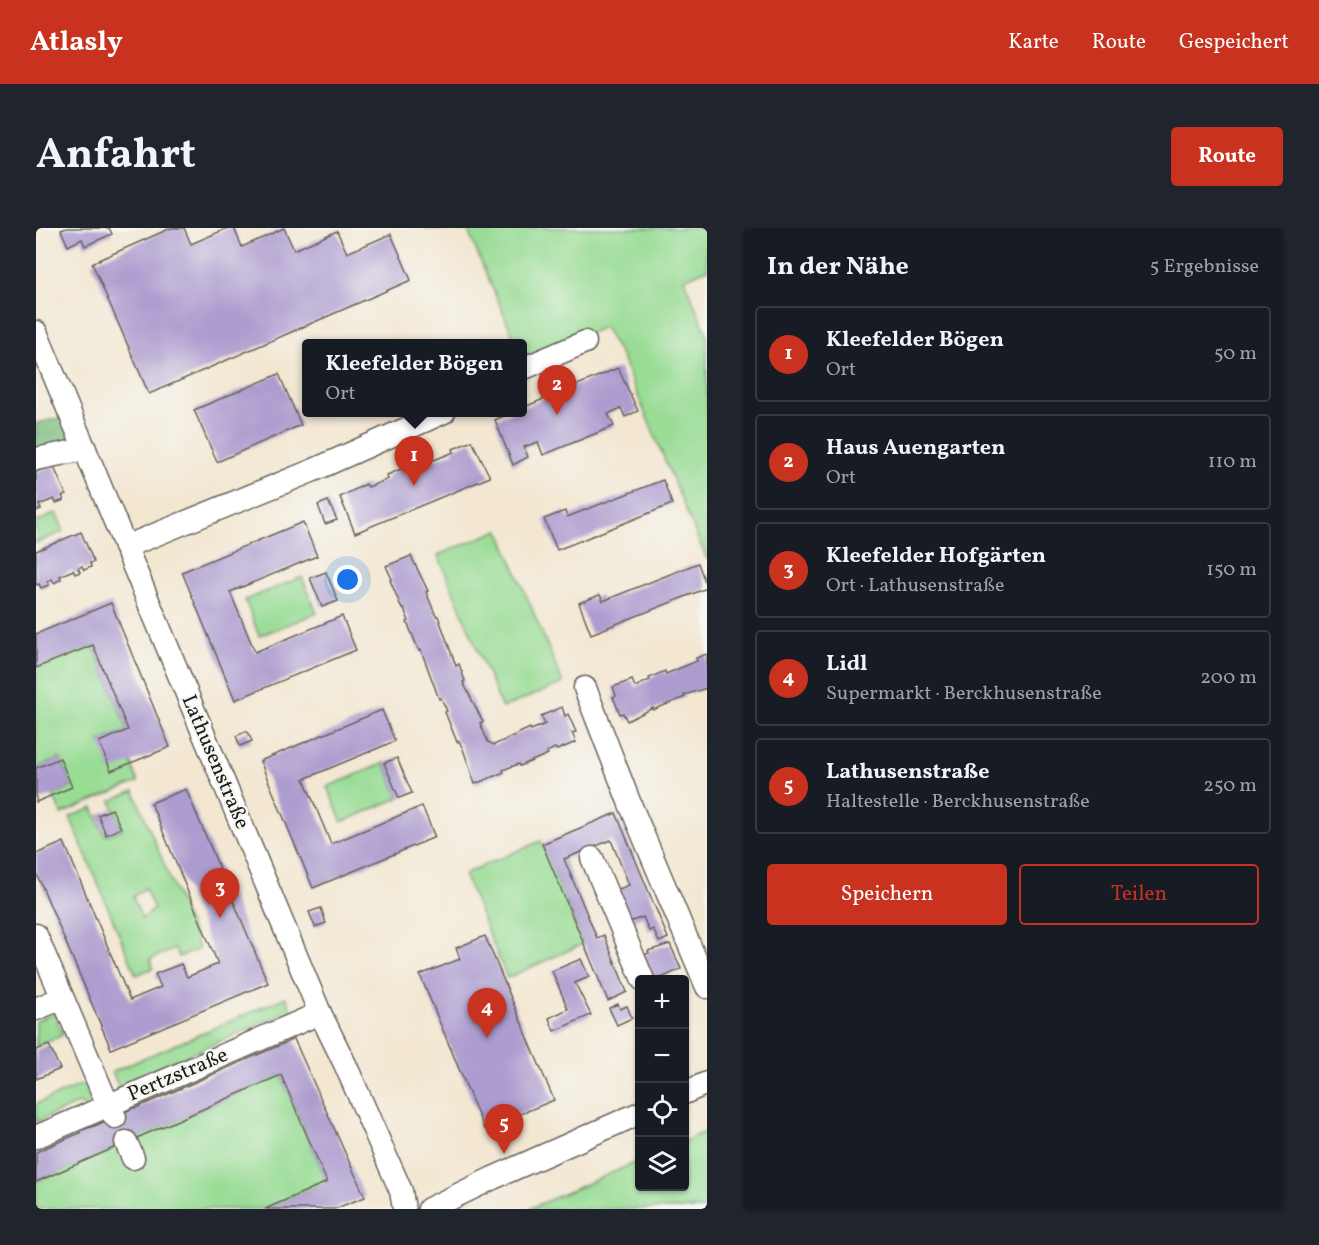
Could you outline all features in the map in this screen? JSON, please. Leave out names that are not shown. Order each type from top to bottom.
[{"type":"street","name":"Lathusenstraße","points":[[36,332],[320,1013],[401,1191],[404,1209]]},
{"type":"street","points":[[527,367],[585,342]]},
{"type":"street","points":[[125,546],[314,470],[433,417]]},
{"type":"street","points":[[36,459],[85,448]]},
{"type":"street","points":[[585,688],[630,804],[707,987]]},
{"type":"street","points":[[592,858],[642,975]]},
{"type":"street","points":[[36,935],[111,1111]]},
{"type":"street","points":[[36,1009],[62,998]]},
{"type":"street","name":"Pertzstraße","points":[[36,1137],[111,1111],[320,1013]]},
{"type":"street","points":[[429,1209],[635,1115]]},
{"type":"green space","points":[[425,228],[707,228],[707,269],[684,279],[707,334],[707,560],[621,356],[604,327],[527,361],[527,339],[514,339],[468,231]]},
{"type":"green space","points":[[71,415],[85,449],[36,459],[36,423]]},
{"type":"green space","points":[[56,513],[64,531],[36,543],[36,522]]},
{"type":"green space","points":[[499,530],[563,683],[502,708],[438,555]]},
{"type":"green space","points":[[302,577],[317,613],[259,636],[245,600]]},
{"type":"green space","points":[[93,645],[128,730],[99,742],[131,762],[138,782],[61,814],[53,795],[72,787],[60,758],[36,768],[36,668]]},
{"type":"green space","points":[[384,763],[399,798],[342,822],[327,787]]},
{"type":"green space","points":[[134,791],[199,949],[179,957],[175,949],[150,959],[153,968],[136,975],[70,817],[93,808],[105,836],[122,829],[111,801]],"holes":[[[145,888],[154,909],[142,919],[133,897]]]},
{"type":"green space","points":[[541,841],[583,944],[507,978],[464,874]]},
{"type":"green space","points":[[286,997],[293,1015],[286,1018],[283,1014],[135,1078],[135,1083],[120,1090],[112,1072]]},
{"type":"green space","points":[[54,1013],[63,1035],[36,1046],[36,1021]]},
{"type":"green space","points":[[281,1075],[327,1182],[265,1209],[36,1209],[36,1182]]},
{"type":"green space","points":[[83,1084],[91,1101],[84,1106],[79,1103],[36,1122],[36,1104]]},
{"type":"green space","points":[[707,1131],[707,1209],[529,1209],[635,1163],[635,1191],[689,1191],[689,1139]]},
{"type":"building","points":[[109,228],[112,234],[85,246],[82,239],[68,246],[61,230]]},
{"type":"building","points":[[171,228],[184,228],[191,244],[228,228],[234,228],[242,247],[284,228],[294,250],[337,231],[347,253],[391,234],[411,280],[149,394],[92,263]]},
{"type":"building","points":[[618,368],[638,411],[625,417],[621,408],[608,414],[614,426],[543,455],[538,442],[524,447],[528,457],[513,465],[495,420],[501,417],[527,417],[527,406]]},
{"type":"building","points":[[279,374],[301,425],[217,462],[194,410]]},
{"type":"building","points":[[472,441],[490,477],[355,533],[340,497],[366,484],[368,487],[388,479],[387,475],[432,456],[434,460],[454,452],[453,449]]},
{"type":"building","points":[[53,465],[66,494],[62,496],[64,500],[56,503],[54,499],[39,505],[41,509],[36,511],[36,472]]},
{"type":"building","points":[[663,480],[672,504],[557,550],[544,519],[565,511],[567,517]]},
{"type":"building","points":[[328,501],[337,520],[325,524],[318,505]]},
{"type":"building","points":[[303,522],[317,556],[230,592],[255,652],[342,616],[356,650],[235,700],[182,572]]},
{"type":"building","points":[[81,532],[94,562],[90,563],[91,567],[84,570],[82,566],[78,568],[80,572],[75,574],[73,570],[60,576],[61,579],[54,583],[52,579],[47,581],[49,585],[41,588],[39,584],[36,585],[36,551]]},
{"type":"building","points":[[411,556],[428,591],[426,592],[438,616],[456,666],[459,664],[465,681],[463,682],[483,722],[480,723],[488,742],[494,745],[530,728],[531,730],[545,724],[541,716],[562,707],[565,716],[568,714],[576,732],[572,733],[576,742],[557,750],[555,748],[547,752],[548,754],[520,766],[519,764],[503,770],[504,772],[475,784],[463,749],[459,741],[457,742],[445,712],[447,711],[441,698],[439,699],[386,566]]},
{"type":"building","points":[[698,563],[707,588],[591,634],[579,603],[600,595],[603,601]]},
{"type":"building","points":[[326,572],[338,601],[322,607],[310,578]]},
{"type":"building","points":[[111,603],[170,747],[111,771],[99,742],[128,730],[93,645],[36,668],[36,634]]},
{"type":"building","points":[[707,654],[707,688],[684,695],[685,697],[653,710],[653,708],[627,721],[623,713],[620,714],[613,697],[616,696],[613,687],[632,680],[635,687],[650,680],[649,678],[665,671],[666,674],[697,661],[696,658]]},
{"type":"building","points":[[382,710],[395,741],[304,779],[331,844],[422,806],[435,837],[313,888],[260,761]]},
{"type":"building","points":[[247,731],[252,741],[240,746],[236,736]]},
{"type":"building","points":[[60,758],[72,787],[36,802],[36,768]]},
{"type":"building","points":[[397,758],[412,793],[399,798],[384,763]]},
{"type":"building","points":[[186,789],[268,983],[111,1049],[36,872],[36,854],[64,842],[130,1000],[161,987],[155,974],[181,964],[187,977],[218,964],[151,803]]},
{"type":"building","points":[[112,809],[121,828],[106,835],[98,815]]},
{"type":"building","points":[[616,813],[668,938],[659,942],[653,929],[649,931],[643,917],[627,923],[614,891],[629,885],[611,840],[564,859],[597,938],[604,935],[627,992],[608,1001],[542,844]]},
{"type":"building","points":[[321,908],[326,923],[315,927],[309,912]]},
{"type":"building","points":[[485,936],[554,1100],[484,1129],[420,975],[460,959],[456,948]]},
{"type":"building","points":[[670,944],[681,969],[668,975],[648,975],[640,957],[649,953],[648,951]]},
{"type":"building","points":[[581,959],[589,977],[575,983],[591,1015],[554,1031],[549,1018],[568,1009],[552,971]]},
{"type":"building","points":[[618,1004],[620,1009],[627,1006],[632,1018],[617,1025],[609,1008]]},
{"type":"building","points":[[294,1039],[365,1197],[334,1209],[265,1209],[327,1182],[281,1075],[36,1182],[36,1152],[80,1133],[79,1131]]},
{"type":"building","points":[[49,1045],[60,1069],[36,1079],[36,1050]]},
{"type":"place","name":"Haus Auengarten","points":[[557,415]]},
{"type":"place","name":"Kleefelder Bögen","points":[[414,486]]},
{"type":"place","name":"Kleefelder Hofgärten","points":[[220,918]]},
{"type":"place","name":"Lidl","points":[[487,1038]]},
{"type":"place","name":"Lathusenstraße","points":[[504,1154]]}]
